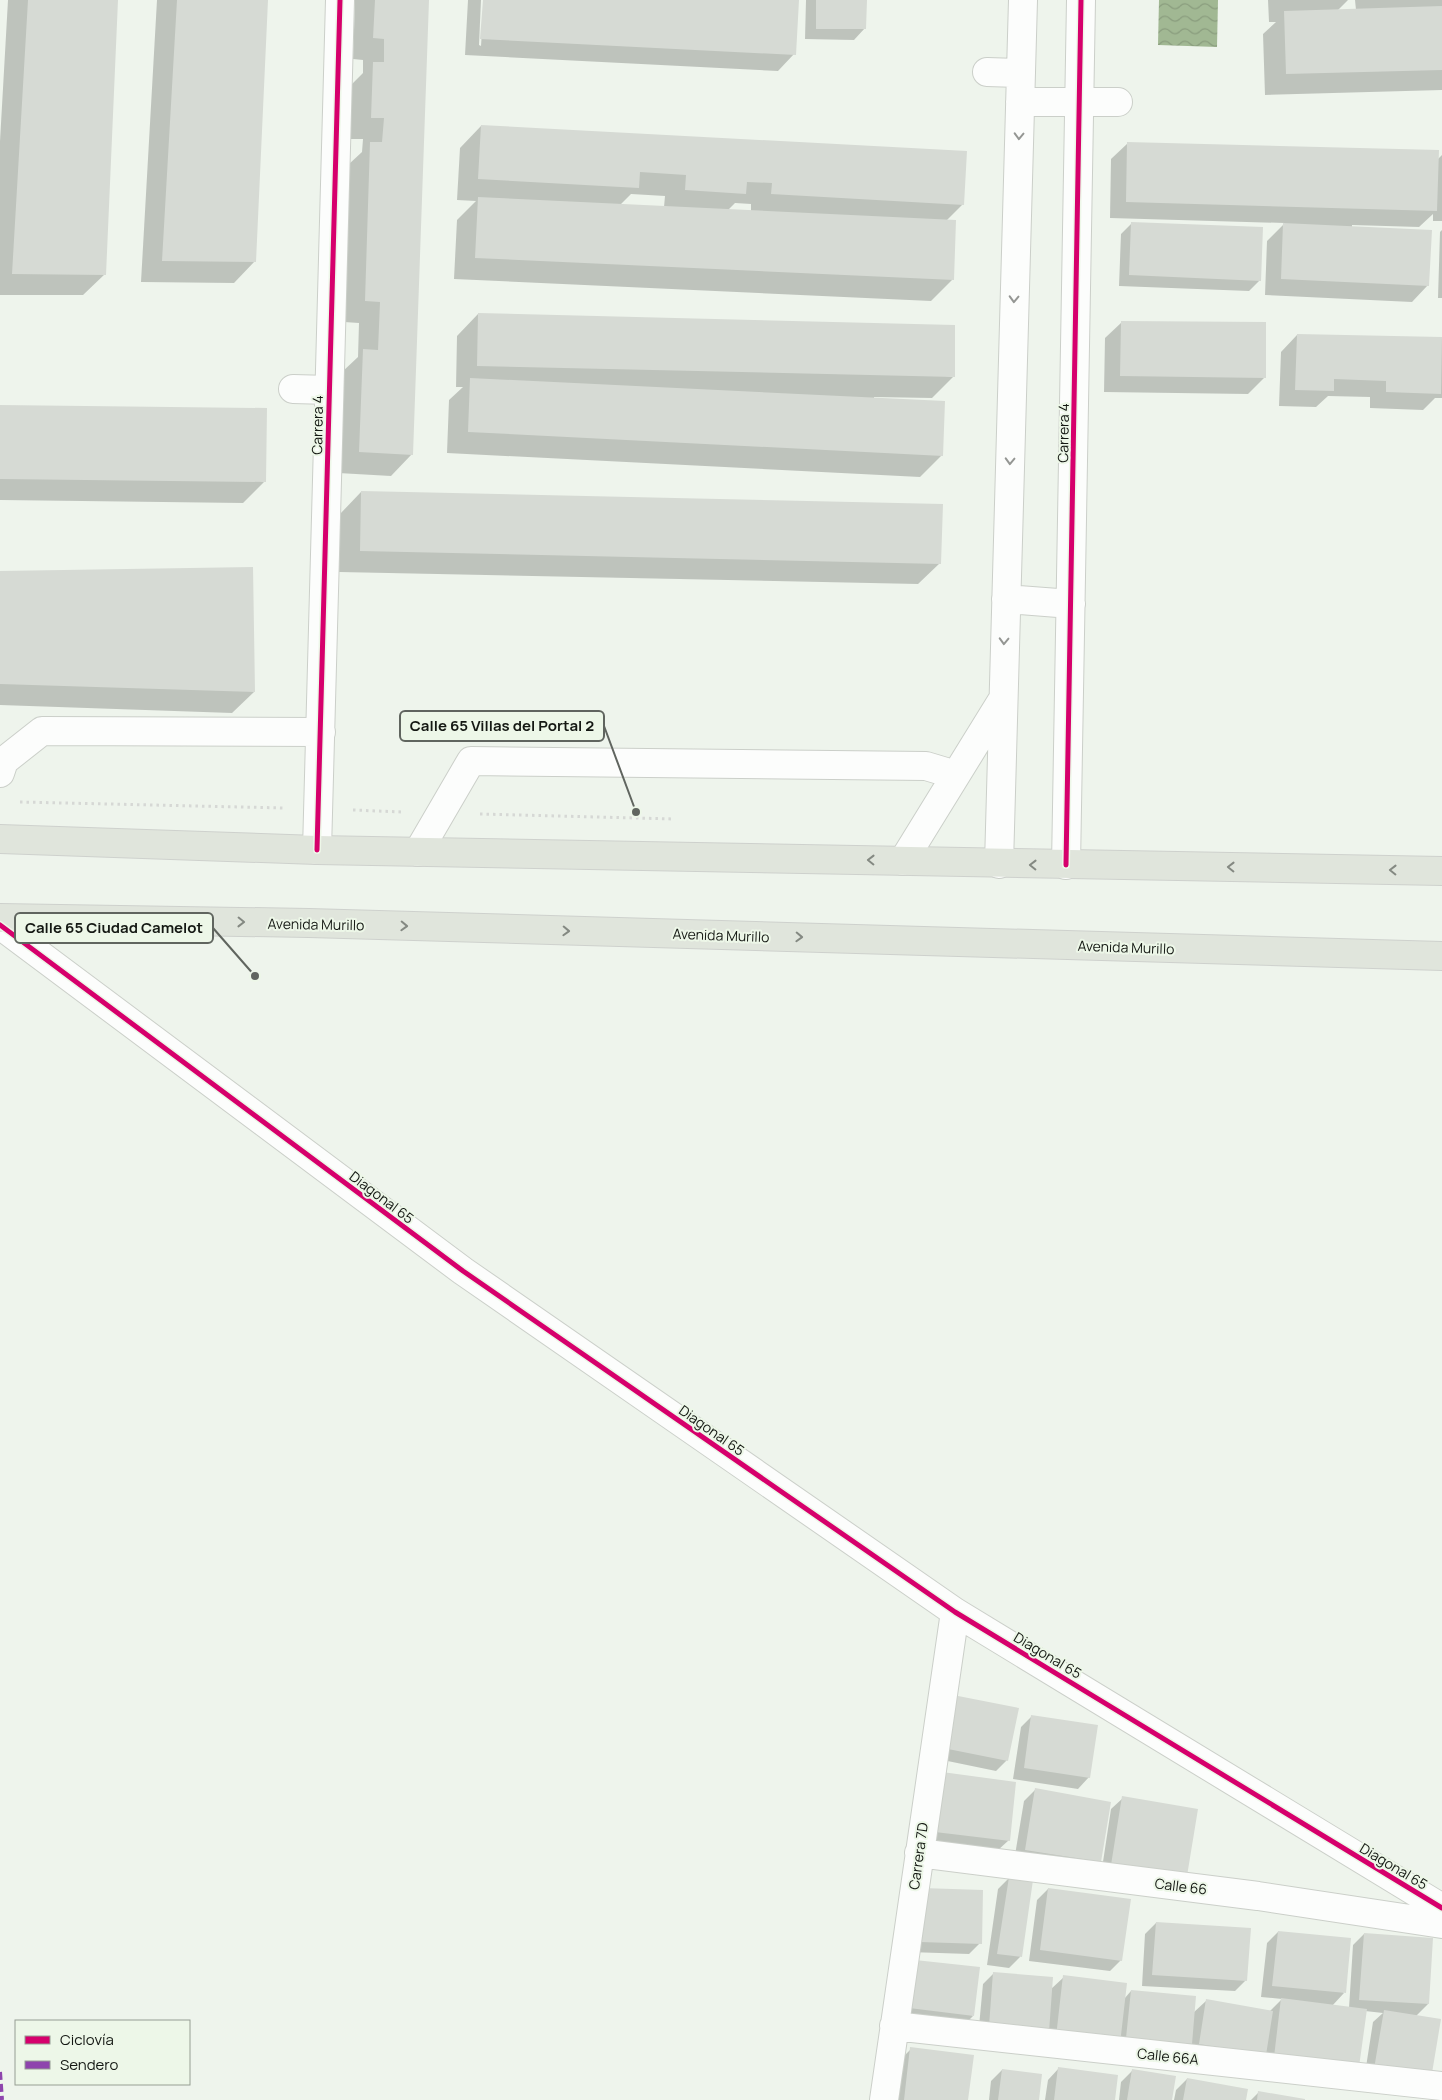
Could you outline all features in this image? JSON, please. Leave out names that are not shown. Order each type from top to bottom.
[{"type":"main road","points":[[0,839],[317,850],[1442,872]]},
{"type":"main road","name":"Avenida Murillo","points":[[0,918],[329,924],[1442,956]]},
{"type":"street","name":"Carrera 4","points":[[317,850],[340,0]]},
{"type":"street","points":[[999,864],[1022,0]]},
{"type":"street","name":"Carrera 4","points":[[1066,865],[1081,101],[1081,0]]},
{"type":"street","points":[[987,72],[1020,74]]},
{"type":"street","points":[[1020,102],[1118,102]]},
{"type":"street","points":[[293,389],[329,390]]},
{"type":"street","points":[[1006,599],[1071,604]]},
{"type":"street","points":[[903,861],[1002,701]]},
{"type":"street","points":[[0,772],[4,760],[42,731],[320,732]]},
{"type":"street","points":[[418,852],[471,761],[926,766],[956,775]]},
{"type":"street","name":"Diagonal 65","points":[[0,925],[463,1271],[955,1612],[1442,1908]]},
{"type":"street","name":"Carrera 7D","points":[[884,2100],[955,1612]]},
{"type":"street","name":"Calle 66","points":[[919,1854],[1258,1896],[1442,1924]]},
{"type":"street","name":"Calle 66A","points":[[894,2026],[1442,2086]]},
{"type":"path","points":[[10,802],[678,819]]},
{"type":"water","points":[[1159,0],[1218,0],[1217,47],[1158,45]]},
{"type":"building","points":[[28,0],[118,0],[106,275],[12,274]]},
{"type":"building","points":[[177,0],[268,0],[256,262],[162,261]]},
{"type":"building","points":[[375,0],[429,0],[413,455],[359,452],[363,349],[378,350],[380,302],[365,301],[370,142],[382,142],[384,118],[371,118],[373,62],[384,62],[384,39],[373,38]]},
{"type":"building","points":[[483,0],[799,0],[796,55],[480,39]]},
{"type":"building","points":[[816,0],[867,0],[866,29],[816,29]]},
{"type":"building","points":[[1442,6],[1442,70],[1286,74],[1284,11]]},
{"type":"building","points":[[481,125],[967,151],[964,205],[771,194],[772,183],[747,182],[746,194],[685,190],[686,175],[640,172],[639,188],[478,179]]},
{"type":"building","points":[[1127,142],[1439,150],[1437,211],[1126,202]]},
{"type":"building","points":[[478,197],[956,220],[954,280],[475,258]]},
{"type":"building","points":[[1131,222],[1263,227],[1261,281],[1129,275]]},
{"type":"building","points":[[1283,223],[1432,230],[1429,286],[1281,279]]},
{"type":"building","points":[[478,313],[955,325],[955,377],[477,366]]},
{"type":"building","points":[[1121,321],[1266,322],[1266,378],[1120,376]]},
{"type":"building","points":[[1297,334],[1442,337],[1441,394],[1386,392],[1386,381],[1334,379],[1334,391],[1295,390]]},
{"type":"building","points":[[470,378],[945,401],[943,456],[468,432]]},
{"type":"building","points":[[0,405],[267,408],[266,482],[0,479]]},
{"type":"building","points":[[361,491],[943,504],[941,564],[360,551]]},
{"type":"building","points":[[253,567],[255,692],[0,684],[0,571]]},
{"type":"building","points":[[953,1695],[1019,1708],[1008,1761],[943,1748]]},
{"type":"building","points":[[1031,1715],[1098,1725],[1090,1778],[1024,1768]]},
{"type":"building","points":[[942,1772],[1016,1782],[1010,1841],[935,1832]]},
{"type":"building","points":[[1035,1788],[1111,1802],[1101,1862],[1025,1850]]},
{"type":"building","points":[[1122,1796],[1198,1809],[1187,1876],[1111,1865]]},
{"type":"building","points":[[1009,1877],[1033,1880],[1022,1957],[997,1954]]},
{"type":"building","points":[[922,1888],[983,1890],[982,1944],[920,1942]]},
{"type":"building","points":[[1048,1888],[1131,1899],[1122,1961],[1040,1950]]},
{"type":"building","points":[[1156,1922],[1251,1928],[1247,1981],[1152,1975]]},
{"type":"building","points":[[1278,1931],[1351,1938],[1346,1993],[1272,1986]]},
{"type":"building","points":[[1364,1933],[1433,1938],[1429,2004],[1359,2000]]},
{"type":"building","points":[[915,1960],[980,1967],[974,2016],[909,2008]]},
{"type":"building","points":[[993,1972],[1053,1977],[1049,2032],[989,2026]]},
{"type":"building","points":[[1063,1975],[1127,1983],[1120,2044],[1056,2037]]},
{"type":"building","points":[[1131,1990],[1196,1996],[1192,2044],[1126,2038]]},
{"type":"building","points":[[1281,1998],[1367,2009],[1359,2067],[1274,2057]]},
{"type":"building","points":[[1206,1999],[1273,2011],[1266,2055],[1199,2044]]},
{"type":"building","points":[[1384,2010],[1441,2019],[1431,2079],[1374,2069]]},
{"type":"building","points":[[910,2047],[974,2055],[968,2100],[904,2100]]},
{"type":"building","points":[[1058,2067],[1118,2075],[1115,2100],[1054,2100]]},
{"type":"building","points":[[1002,2069],[1042,2074],[1039,2100],[998,2100]]},
{"type":"building","points":[[1132,2069],[1176,2076],[1172,2100],[1127,2100]]},
{"type":"building","points":[[1187,2078],[1248,2089],[1246,2100],[1183,2100]]},
{"type":"building","points":[[1258,2091],[1305,2099],[1305,2100],[1257,2100]]},
{"type":"marked path","points":[[0,2072],[2,2100]]},
{"type":"cycle path","points":[[317,850],[340,0]]},
{"type":"cycle path","points":[[1066,865],[1081,0]]},
{"type":"cycle path","points":[[0,925],[463,1271],[955,1612],[1442,1908]]},
{"type":"place","name":"Calle 65 Villas del Portal 2","points":[[636,812]]},
{"type":"place","name":"Calle 65 Ciudad Camelot","points":[[255,976]]}]
